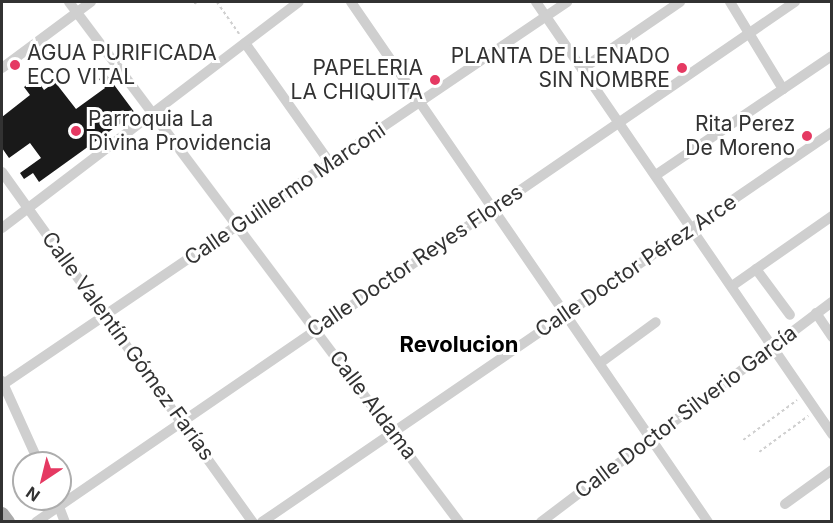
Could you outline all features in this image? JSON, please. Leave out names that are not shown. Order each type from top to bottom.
[{"type":"main road","points":[[2,514],[8,522]]},
{"type":"street","name":"Calle Aldama","points":[[69,2],[459,522]]},
{"type":"street","points":[[2,68],[91,2]]},
{"type":"street","points":[[2,228],[299,2]]},
{"type":"street","points":[[351,2],[706,521]]},
{"type":"street","points":[[536,2],[692,227],[831,434]]},
{"type":"street","name":"Calle Guillermo Marconi","points":[[2,383],[105,317],[567,2]]},
{"type":"street","points":[[582,69],[680,2]]},
{"type":"street","points":[[730,2],[783,88]]},
{"type":"street","name":"Calle Doctor Reyes Flores","points":[[72,492],[182,421],[795,2]]},
{"type":"street","points":[[245,43],[330,163]]},
{"type":"street","points":[[656,175],[831,56]]},
{"type":"street","name":"Calle Doctor Pérez Arce","points":[[262,522],[831,132]]},
{"type":"street","name":"Calle Valentín Gómez Farías","points":[[2,172],[253,522]]},
{"type":"street","points":[[732,286],[831,216]]},
{"type":"street","points":[[756,269],[790,315]]},
{"type":"street","name":"Calle Doctor Silverio García","points":[[541,522],[831,302]]},
{"type":"street","points":[[816,313],[831,337]]},
{"type":"street","points":[[600,363],[656,322]]},
{"type":"street","points":[[2,383],[33,451]]},
{"type":"street","points":[[785,504],[831,470]]},
{"type":"street","name":"Calle Doctor Reyes Flores","points":[[36,522],[48,511]]},
{"type":"path","points":[[218,2],[245,43]]},
{"type":"path","points":[[743,440],[805,394]]},
{"type":"path","points":[[759,452],[816,410]]},
{"type":"building","points":[[106,74],[135,113],[39,182],[33,173],[24,179],[20,173],[41,158],[30,143],[9,158],[2,148],[2,117],[30,95],[24,87],[36,78],[44,90],[55,82],[76,109],[105,88],[99,79]]},
{"type":"place","name":"AGUA PURIFICADA ECO VITAL","points":[[15,65]]},
{"type":"place","name":"PLANTA DE LLENADO SIN NOMBRE","points":[[682,68]]},
{"type":"place","name":"PAPELERIA LA CHIQUITA","points":[[435,80]]},
{"type":"place","name":"Parroquia La Divina Providencia","points":[[76,131]]},
{"type":"place","name":"Rita Perez De Moreno","points":[[807,136]]},
{"type":"district","name":"Revolucion","points":[[459,345]]}]
